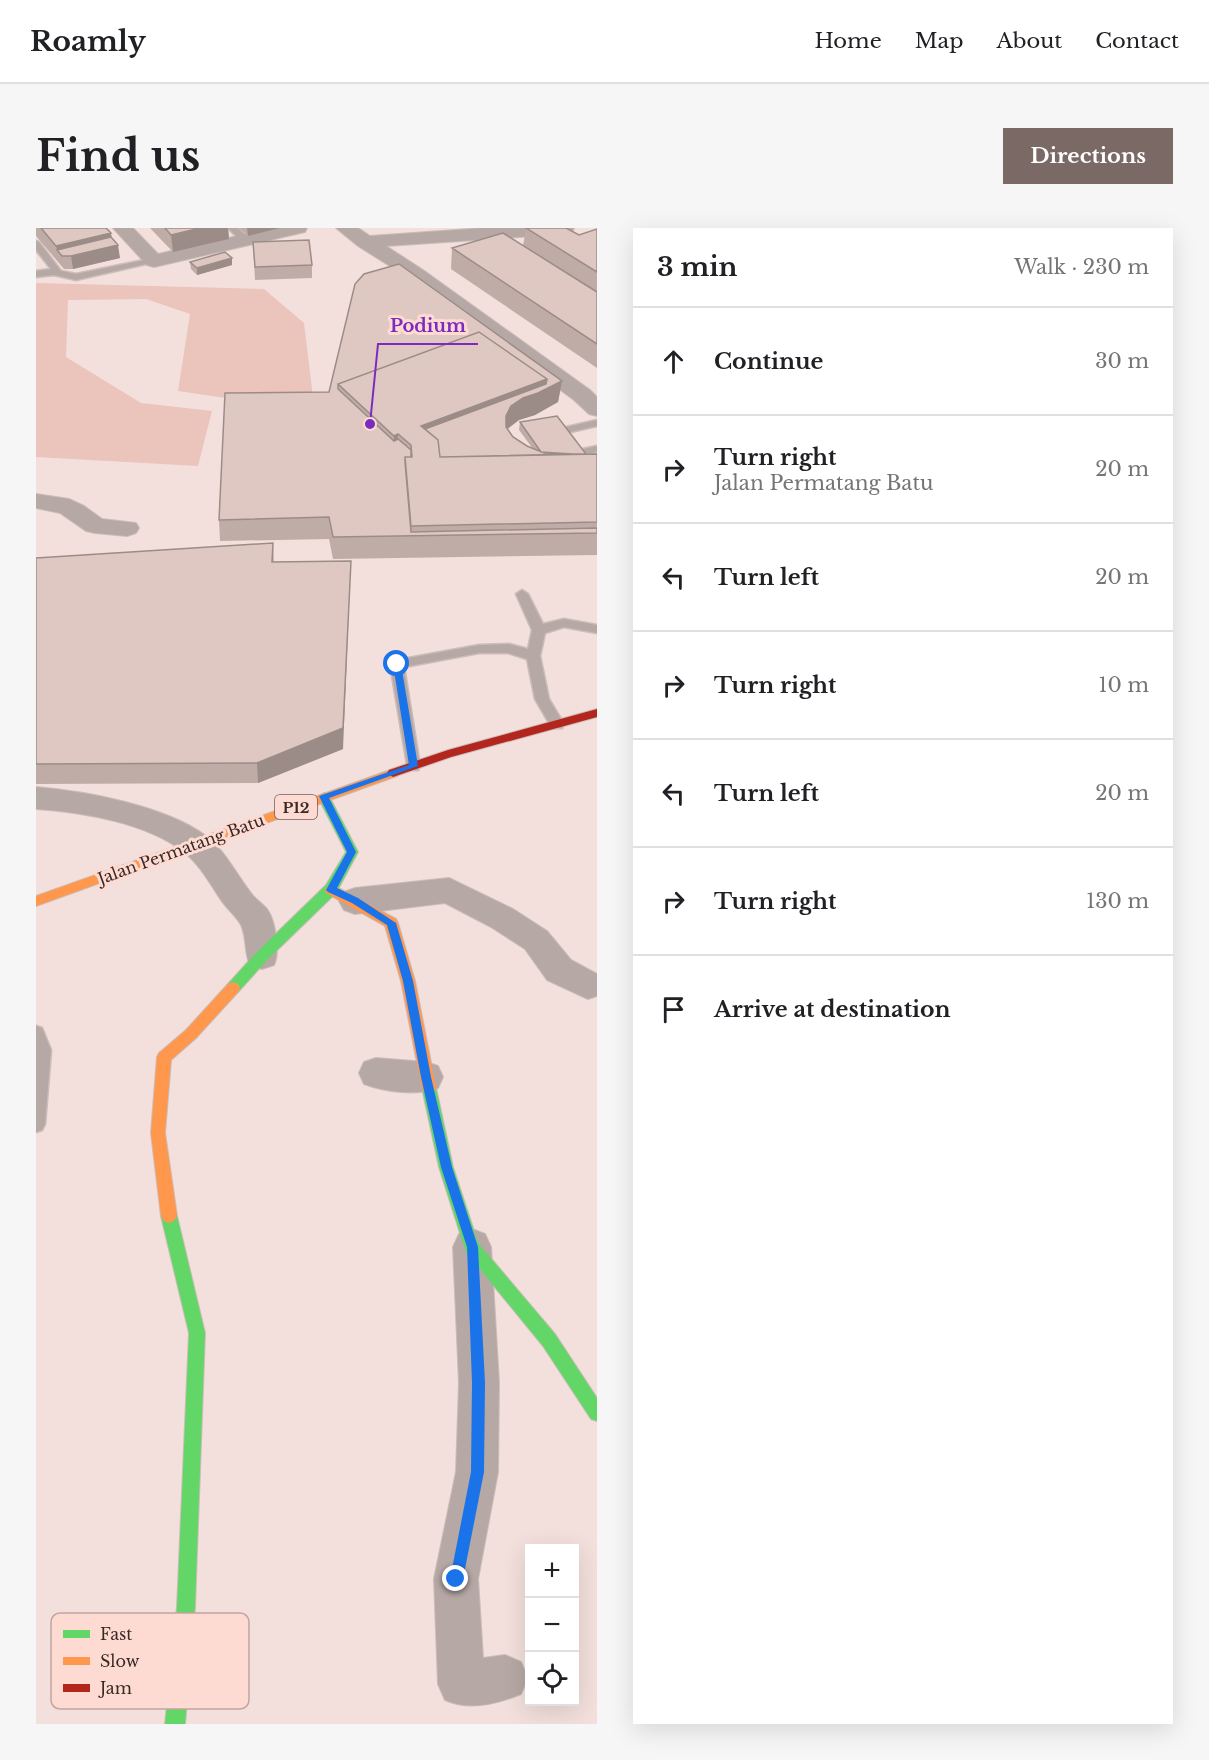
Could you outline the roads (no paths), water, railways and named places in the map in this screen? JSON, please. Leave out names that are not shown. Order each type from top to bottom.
[{"type":"street","points":[[122,228],[154,261],[239,234],[298,228]]},
{"type":"street","points":[[345,228],[416,274],[582,395],[597,410]]},
{"type":"street","points":[[365,242],[446,232],[476,234],[565,228]]},
{"type":"street","points":[[408,238],[403,245],[402,253],[416,274]]},
{"type":"street","points":[[36,501],[46,501],[81,512],[95,526],[128,528]]},
{"type":"street","name":"Jalan Permatang Batu","points":[[37,902],[324,796],[487,742],[597,713]]},
{"type":"street","points":[[324,796],[352,852],[343,895]]},
{"type":"street","points":[[36,798],[62,799],[150,821],[195,844],[245,910],[256,919],[262,956]]},
{"type":"street","points":[[185,1613],[197,1333],[186,1279],[170,1222],[158,1133],[164,1057],[191,1034],[262,956],[343,895],[449,890],[502,918],[536,940],[559,970],[588,985]]},
{"type":"street","points":[[343,895],[391,923],[408,981],[446,1167],[472,1247],[478,1383],[477,1472],[456,1579],[461,1684],[505,1678]]},
{"type":"street","points":[[376,1073],[426,1077]]},
{"type":"street","points":[[472,1247],[549,1340],[597,1413]]},
{"type":"street","points":[[175,1724],[176,1709]]},
{"type":"lane","points":[[476,234],[495,246]]},
{"type":"lane","points":[[36,244],[56,270],[54,272]]},
{"type":"lane","points":[[36,274],[54,272],[76,277],[154,261]]},
{"type":"lane","points":[[562,431],[597,423]]},
{"type":"lane","points":[[577,453],[597,449]]},
{"type":"lane","points":[[522,594],[539,630],[533,656],[542,699],[557,724]]},
{"type":"lane","points":[[539,630],[564,623],[597,629]]},
{"type":"lane","points":[[413,766],[397,664],[479,649],[509,648],[533,656]]},
{"type":"lane","points":[[36,1033],[42,1050],[36,1124]]},
{"type":"place","name":"Podium","points":[[370,424]]}]
